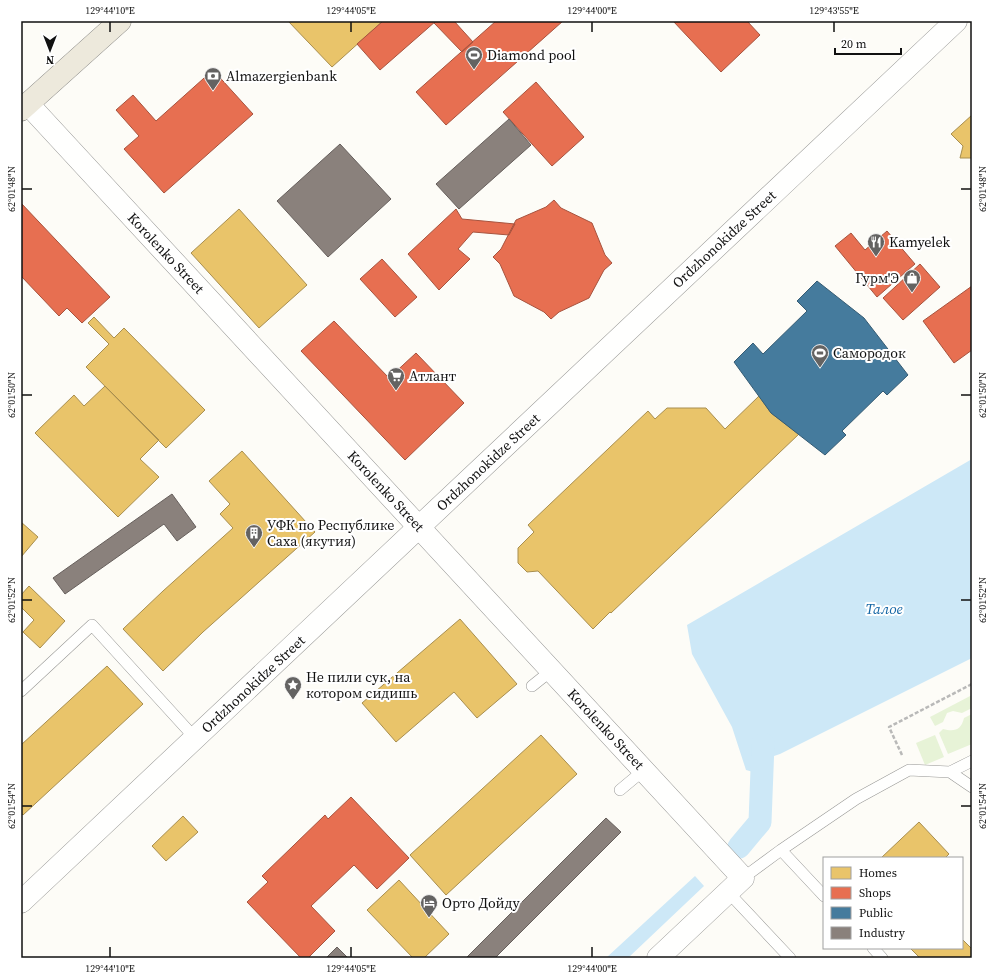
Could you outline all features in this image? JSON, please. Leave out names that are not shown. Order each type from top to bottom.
[{"type":"main road","points":[[25,107],[120,21]]},
{"type":"street","name":"Ordzhonokidze Street","points":[[21,902],[956,21]]},
{"type":"street","name":"Korolenko Street","points":[[25,107],[419,527],[644,770],[736,885]]},
{"type":"street","points":[[658,958],[736,885]]},
{"type":"lane","points":[[21,691],[92,625],[195,738]]},
{"type":"lane","points":[[532,686],[552,670]]},
{"type":"lane","points":[[790,958],[736,885],[781,850],[856,799],[909,770],[950,772],[972,761]]},
{"type":"lane","points":[[620,790],[644,770]]},
{"type":"lane","points":[[950,772],[972,787]]},
{"type":"lane","points":[[781,850],[823,895]]},
{"type":"lane","points":[[873,949],[881,958]]},
{"type":"path","points":[[909,770],[889,727],[972,684]]},
{"type":"green space","points":[[972,695],[972,708],[962,713],[953,711],[947,713],[943,722],[935,726],[930,717]]},
{"type":"green space","points":[[972,714],[972,744],[948,754],[939,733],[943,729],[954,730],[959,728],[964,718]]},
{"type":"green space","points":[[935,735],[944,757],[925,765],[916,743]]},
{"type":"water","name":"Талое","points":[[972,459],[972,658],[780,754],[771,757],[768,776],[746,770],[732,727],[692,654],[687,625]]},
{"type":"water","points":[[695,876],[704,886],[628,958],[606,958]]},
{"type":"building: Homes","points":[[288,21],[383,21],[332,67]]},
{"type":"building: Homes","points":[[972,115],[972,158],[960,158],[963,146],[951,134]]},
{"type":"building: Homes","points":[[239,209],[307,285],[259,328],[191,253]]},
{"type":"building: Homes","points":[[94,317],[114,338],[124,328],[205,410],[166,448],[86,367],[109,344],[88,323]]},
{"type":"building: Homes","points":[[105,386],[159,440],[140,459],[159,477],[118,517],[35,433],[74,395],[84,406]]},
{"type":"building: Homes","points":[[759,396],[771,413],[799,434],[593,629],[538,571],[527,572],[518,563],[518,548],[534,532],[528,525],[648,411],[655,419],[667,408],[706,408],[725,429]]},
{"type":"building: Homes","name":"УФК по Республике Саха (якутия)","points":[[242,451],[315,532],[203,632],[163,671],[123,629],[233,528],[220,514],[230,504],[209,481]]},
{"type":"building: Homes","points":[[21,522],[38,537],[21,557]]},
{"type":"building: Homes","points":[[29,586],[65,621],[40,648],[23,632],[34,620],[21,607],[21,595]]},
{"type":"building: Homes","points":[[460,619],[517,684],[477,718],[454,692],[396,742],[362,703]]},
{"type":"building: Homes","points":[[107,666],[143,704],[23,815],[21,813],[21,745]]},
{"type":"building: Homes","points":[[541,735],[577,774],[446,895],[410,855]]},
{"type":"building: Homes","points":[[183,816],[198,832],[166,861],[152,846]]},
{"type":"building: Homes","points":[[919,822],[949,854],[946,857],[882,857]]},
{"type":"building: Homes","points":[[399,880],[449,934],[424,958],[413,958],[367,910]]},
{"type":"building: Homes","points":[[963,940],[972,949],[972,958],[920,958],[911,949],[963,949]]},
{"type":"building: Shops","points":[[383,21],[436,21],[380,70],[357,44]]},
{"type":"building: Shops","points":[[436,21],[454,21],[473,42],[462,52],[434,23]]},
{"type":"building: Shops","name":"Diamond pool","points":[[496,21],[563,21],[446,125],[416,92]]},
{"type":"building: Shops","points":[[673,21],[747,21],[760,35],[721,72]]},
{"type":"building: Shops","points":[[213,70],[253,114],[164,193],[124,149],[139,136],[116,110],[133,95],[156,121]]},
{"type":"building: Shops","points":[[536,82],[584,137],[552,166],[503,112]]},
{"type":"building: Shops","points":[[554,200],[561,208],[592,223],[605,255],[612,263],[604,270],[589,298],[559,312],[551,319],[544,312],[514,296],[500,264],[493,257],[501,249],[516,220],[546,207]]},
{"type":"building: Shops","points":[[21,203],[110,297],[82,323],[67,308],[59,316],[21,276]]},
{"type":"building: Shops","points":[[456,209],[462,219],[515,224],[509,235],[473,232],[458,249],[470,259],[439,290],[408,254]]},
{"type":"building: Shops","name":"Kamyelek","points":[[887,231],[915,264],[877,297],[835,246],[851,233],[865,250]]},
{"type":"building: Shops","points":[[382,259],[417,297],[395,317],[360,279]]},
{"type":"building: Shops","name":"Гурм'Э","points":[[920,264],[940,287],[903,320],[883,298]]},
{"type":"building: Shops","points":[[972,286],[972,350],[954,363],[923,321]]},
{"type":"building: Shops","name":"Атлант","points":[[334,321],[389,378],[416,353],[464,403],[405,460],[301,351]]},
{"type":"building: Shops","points":[[351,797],[409,858],[377,889],[354,865],[311,906],[335,931],[308,958],[301,958],[247,902],[268,882],[262,876],[325,815],[328,819]]},
{"type":"building: Public","name":"Самородок","points":[[817,281],[864,318],[908,375],[887,395],[883,391],[842,431],[846,435],[825,455],[771,413],[734,362],[753,343],[763,354],[807,311],[797,301]]},
{"type":"building: Industry","points":[[509,119],[531,145],[459,209],[436,184]]},
{"type":"building: Industry","points":[[340,144],[391,199],[328,257],[277,201]]},
{"type":"building: Industry","points":[[172,494],[196,527],[177,541],[164,524],[65,594],[53,578]]},
{"type":"building: Industry","points":[[606,818],[621,832],[495,958],[466,958]]},
{"type":"building: Industry","points":[[337,947],[348,958],[326,958]]},
{"type":"waterway","points":[[739,847],[760,822],[763,744]]},
{"type":"place","name":"Diamond pool","points":[[474,70]]},
{"type":"place","name":"Almazergienbank","points":[[213,91]]},
{"type":"place","name":"Kamyelek","points":[[876,257]]},
{"type":"place","name":"Гурм'Э","points":[[912,293]]},
{"type":"place","name":"Самородок","points":[[820,368]]},
{"type":"place","name":"Атлант","points":[[396,391]]},
{"type":"place","name":"УФК по Республике Саха (якутия)","points":[[254,548]]},
{"type":"place","name":"Не пили сук, на котором сидишь","points":[[293,700]]},
{"type":"place","name":"Орто Дойду","points":[[429,918]]}]
